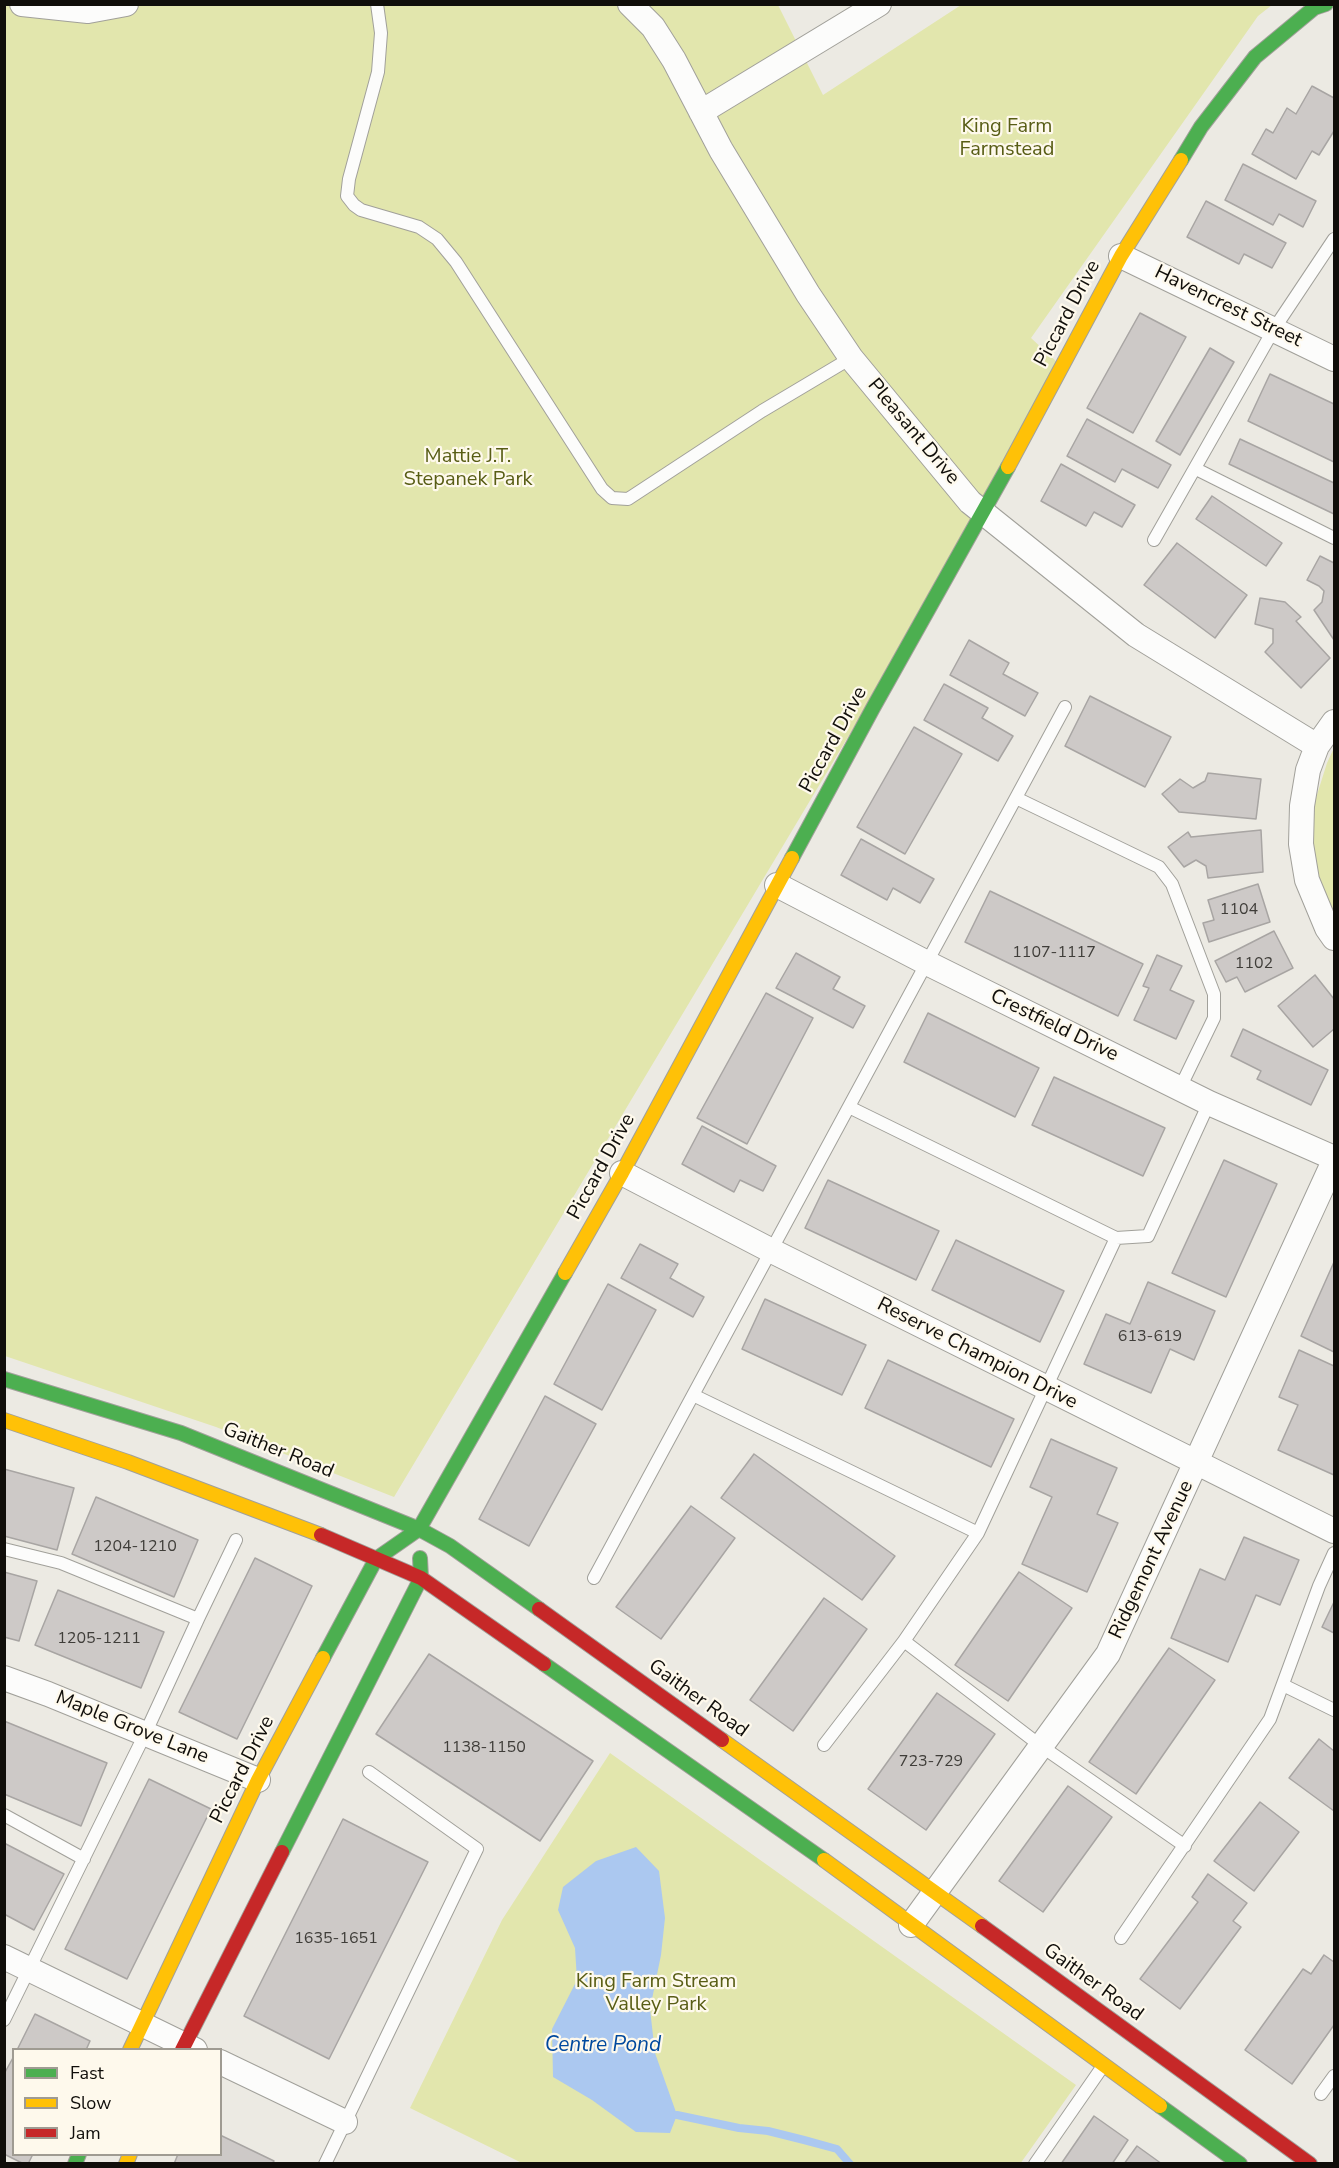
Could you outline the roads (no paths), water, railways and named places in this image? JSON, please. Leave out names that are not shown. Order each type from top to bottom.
[{"type":"street","points":[[22,4],[88,11],[126,4]]},
{"type":"street","name":"Pleasant Drive","points":[[630,4],[653,27],[674,60],[721,150],[808,294],[851,358],[970,502],[1136,635],[1317,746]]},
{"type":"street","points":[[701,112],[850,12],[879,4]]},
{"type":"street","name":"Piccard Drive","points":[[130,2048],[258,1780],[376,1559],[419,1529],[622,1173],[878,698],[982,513],[1121,256],[1201,127],[1255,57],[1314,8],[1326,4]]},
{"type":"street","name":"Havencrest Street","points":[[1121,256],[1335,358]]},
{"type":"street","points":[[1335,722],[1317,746],[1308,770],[1302,806],[1301,844],[1307,880],[1327,928],[1335,939]]},
{"type":"street","name":"Crestfield Drive","points":[[777,885],[927,963],[1209,1103],[1335,1160]]},
{"type":"street","name":"Ridgemont Avenue","points":[[911,1925],[1108,1654],[1335,1160]]},
{"type":"street","name":"Reserve Champion Drive","points":[[622,1173],[770,1250],[1335,1531]]},
{"type":"street","name":"Gaither Road","points":[[4,1379],[181,1433],[419,1529],[450,1546],[1310,2163]]},
{"type":"street","points":[[4,1420],[128,1462],[293,1523],[421,1578],[766,1818],[1103,2066],[1240,2163]]},
{"type":"street","points":[[4,1957],[187,2048],[421,1578],[419,1529]]},
{"type":"street","name":"Maple Grove Lane","points":[[4,1678],[258,1780]]},
{"type":"street","points":[[222,2063],[345,2122]]},
{"type":"lane","points":[[377,4],[381,33],[378,72],[349,179],[348,196],[354,205],[362,210],[419,227],[436,239],[456,262],[602,489],[612,498],[628,499],[762,411],[851,358]]},
{"type":"lane","points":[[1154,540],[1274,329],[1335,239]]},
{"type":"lane","points":[[1196,469],[1335,538]]},
{"type":"lane","points":[[594,1578],[1065,707]]},
{"type":"lane","points":[[1016,798],[1159,867],[1172,884],[1214,994],[1214,1018],[1180,1088]]},
{"type":"lane","points":[[849,1107],[1116,1238],[1148,1236],[1209,1103]]},
{"type":"lane","points":[[824,1746],[903,1641],[978,1533],[1116,1238]]},
{"type":"lane","points":[[693,1395],[978,1533]]},
{"type":"lane","points":[[4,2020],[145,1734],[236,1540]]},
{"type":"lane","points":[[4,1550],[61,1563],[198,1619]]},
{"type":"lane","points":[[1121,1938],[1270,1719],[1319,1586],[1335,1553]]},
{"type":"lane","points":[[903,1641],[1041,1746],[1185,1846]]},
{"type":"lane","points":[[1283,1685],[1335,1710]]},
{"type":"lane","points":[[325,2163],[477,1849],[369,1772]]},
{"type":"lane","points":[[4,1815],[84,1859]]},
{"type":"lane","points":[[1035,2163],[1103,2066]]},
{"type":"lane","points":[[1321,2094],[1335,2076]]},
{"type":"water","name":"Centre Pond","points":[[636,1847],[659,1871],[665,1918],[661,1955],[650,2009],[655,2053],[677,2115],[670,2133],[636,2132],[592,2100],[553,2077],[552,2029],[577,1980],[575,1948],[558,1910],[563,1887],[596,1861]]},
{"type":"waterway","points":[[677,2115],[739,2128],[768,2131],[837,2149],[850,2164]]},
{"type":"park label","name":"King Farm Farmstead","points":[[1007,138]]},
{"type":"park label","name":"Mattie J.T. Stepanek Park","points":[[468,468]]},
{"type":"park label","name":"King Farm Stream Valley Park","points":[[656,1994]]}]
